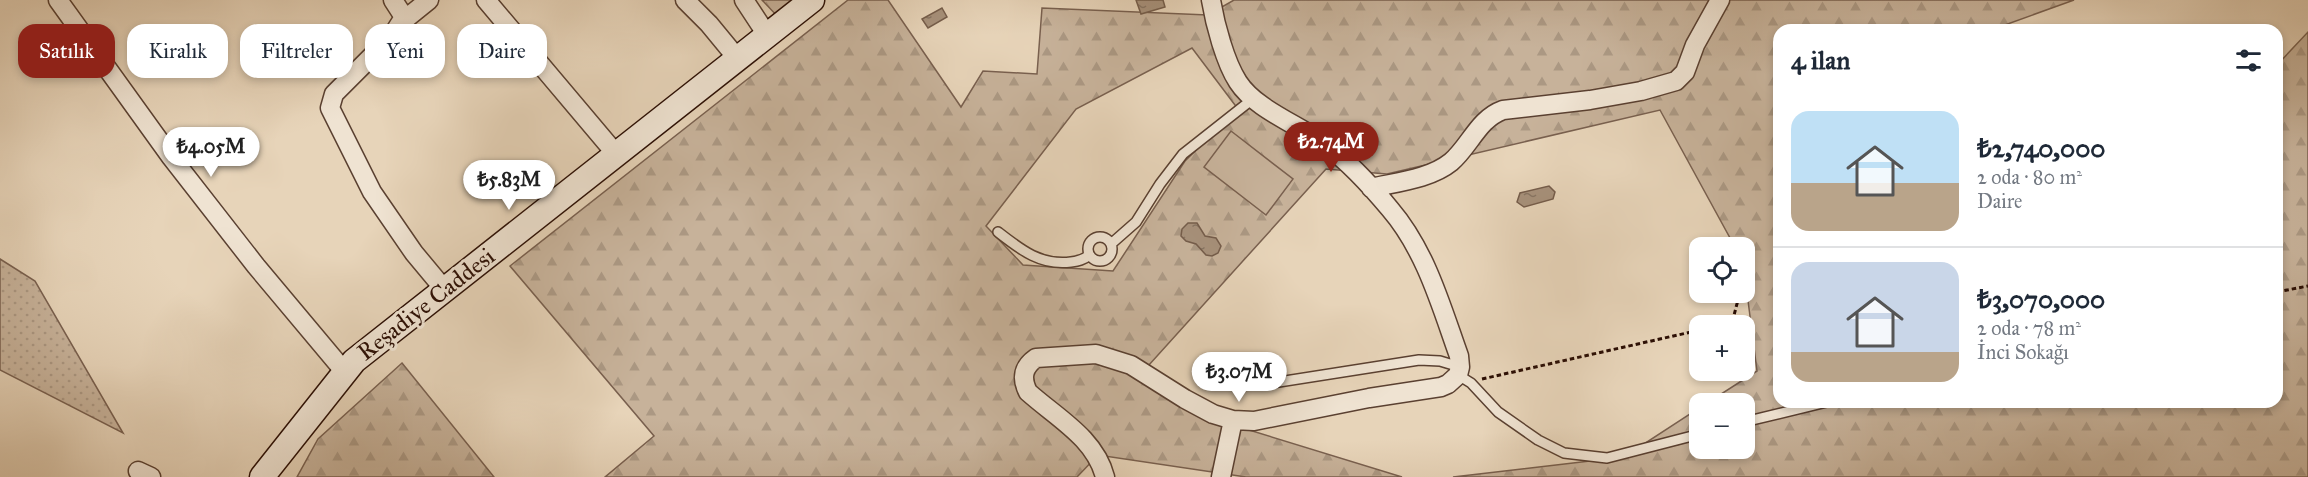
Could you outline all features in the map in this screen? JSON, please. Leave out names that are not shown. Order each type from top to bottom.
[{"type":"street","points":[[58,0],[171,157],[256,266],[344,371]]},
{"type":"street","points":[[393,0],[404,17],[403,21]]},
{"type":"street","points":[[429,0],[403,21],[392,36],[334,94],[330,108],[372,192],[414,253],[444,289]]},
{"type":"street","points":[[486,0],[616,154]]},
{"type":"street","points":[[685,0],[709,24],[737,58]]},
{"type":"street","points":[[744,0],[767,35]]},
{"type":"street","name":"Reşadiye Caddesi","points":[[262,477],[354,361],[812,0]]},
{"type":"street","points":[[1105,477],[1101,462],[1088,443],[1028,392],[1024,374],[1029,363],[1036,358],[1096,354],[1131,365],[1213,414],[1233,420],[1254,421],[1369,398],[1441,387],[1463,375],[1459,356],[1427,268],[1404,227],[1371,188],[1326,144],[1254,98],[1238,83],[1231,69],[1211,0]]},
{"type":"street","points":[[1371,188],[1438,170],[1461,152],[1492,114],[1503,110],[1590,100],[1641,91],[1676,81],[1685,72],[1695,45],[1720,0]]},
{"type":"street","points":[[1221,477],[1233,420]]},
{"type":"lane","points":[[1111,244],[1136,222],[1160,184],[1183,154],[1254,98]]},
{"type":"lane","points":[[998,232],[1025,253],[1049,262],[1074,261],[1089,255]]},
{"type":"lane","points":[[1094,238],[1104,238],[1111,244],[1112,253],[1106,260],[1097,261],[1089,255],[1088,246],[1094,238]]},
{"type":"lane","points":[[1219,384],[1266,384],[1419,360],[1440,360],[1463,375],[1498,412],[1538,440],[1564,453],[1606,458],[1689,437]]},
{"type":"lane","points":[[1755,419],[1802,408]]},
{"type":"path","points":[[2283,291],[2308,286]]},
{"type":"path","points":[[1463,375],[1508,372],[1689,332]]},
{"type":"green space","points":[[762,0],[797,0],[779,18]]},
{"type":"green space","points":[[848,0],[888,0],[961,107],[983,71],[1037,74],[1042,8],[1208,15],[1234,0],[2074,0],[2008,24],[1773,24],[1773,408],[2283,408],[2283,59],[2308,32],[2308,477],[1453,477],[1624,457],[1689,415],[1689,459],[1755,459],[1755,393],[1723,393],[1741,381],[1755,381],[1757,371],[1755,315],[1750,315],[1748,303],[1755,303],[1755,237],[1730,237],[1660,110],[1387,174],[1326,169],[1139,376],[1236,426],[1402,477],[1246,477],[1098,455],[1077,477],[605,477],[654,436],[510,266]],"holes":[[[1192,48],[1238,109],[1185,161],[1113,271],[1023,265],[986,226],[1076,109]]]},
{"type":"green space","points":[[1231,131],[1293,179],[1266,215],[1204,167]]},
{"type":"green space","points":[[0,259],[35,281],[123,433],[0,370]]},
{"type":"green space","points":[[402,363],[494,477],[297,477],[318,439]]},
{"type":"water","points":[[1136,0],[1163,0],[1165,7],[1141,14]]},
{"type":"water","points":[[942,8],[947,17],[928,28],[922,19]]},
{"type":"water","points":[[1549,186],[1555,192],[1553,199],[1524,207],[1517,202],[1520,193]]},
{"type":"water","points":[[1188,223],[1197,223],[1205,236],[1216,238],[1221,246],[1218,253],[1212,256],[1206,255],[1196,244],[1186,241],[1181,236],[1182,229]]}]
